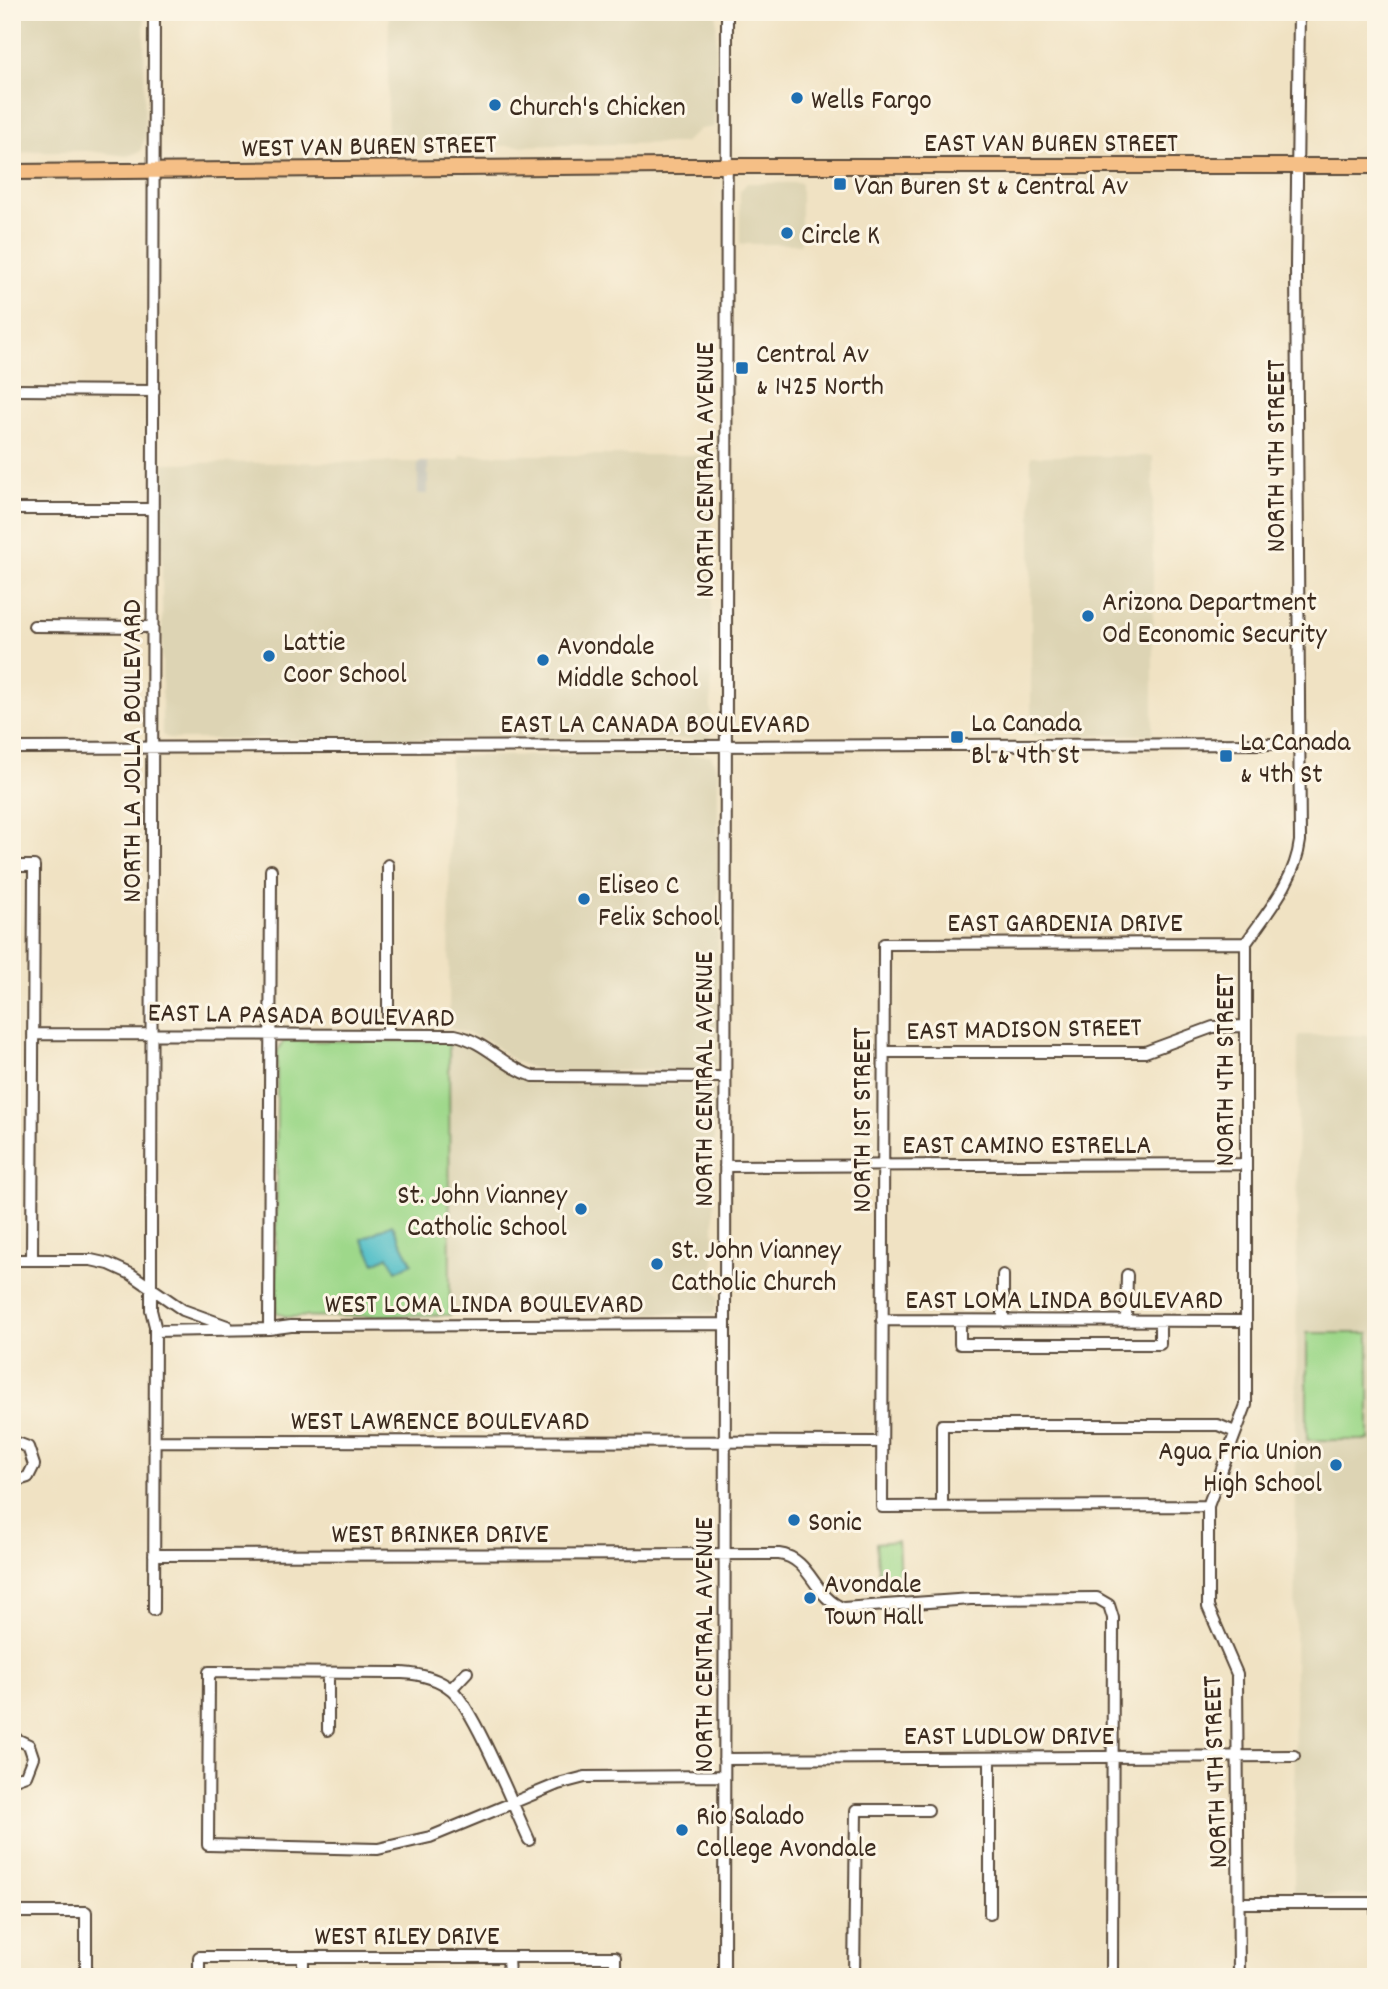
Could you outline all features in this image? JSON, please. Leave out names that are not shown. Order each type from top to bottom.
[{"type":"main road","name":"WEST VAN BUREN STREET","points":[[12,172],[726,166]]},
{"type":"main road","name":"EAST VAN BUREN STREET","points":[[726,166],[1376,166]]},
{"type":"street","name":"NORTH LA JOLLA BOULEVARD","points":[[153,1610],[156,1441],[155,1331],[151,1288],[154,12]]},
{"type":"street","name":"NORTH CENTRAL AVENUE","points":[[724,1977],[727,12]]},
{"type":"street","name":"NORTH 4TH STREET","points":[[1239,1977],[1237,1674],[1208,1607],[1208,1506],[1246,1405],[1246,943],[1297,864],[1300,841],[1297,166],[1299,12]]},
{"type":"street","points":[[12,390],[154,391]]},
{"type":"street","points":[[12,509],[153,509]]},
{"type":"street","points":[[34,626],[152,627]]},
{"type":"street","name":"EAST LA CANADA BOULEVARD","points":[[12,748],[1298,744]]},
{"type":"street","points":[[388,865],[388,1034]]},
{"type":"street","points":[[12,866],[34,866],[32,1260],[12,1261]]},
{"type":"street","points":[[269,1329],[271,870]]},
{"type":"street","name":"EAST GARDENIA DRIVE","points":[[884,944],[1246,943]]},
{"type":"street","name":"NORTH 1ST STREET","points":[[884,944],[881,1507],[942,1507]]},
{"type":"street","name":"EAST MADISON STREET","points":[[884,1052],[1145,1052],[1213,1027],[1245,1026]]},
{"type":"street","name":"EAST LA PASADA BOULEVARD","points":[[33,1034],[388,1034],[465,1037],[518,1072],[533,1076],[724,1077]]},
{"type":"street","name":"EAST CAMINO ESTRELLA","points":[[725,1166],[1246,1164]]},
{"type":"street","name":"WEST LOMA LINDA BOULEVARD","points":[[32,1260],[100,1262],[124,1270],[192,1315],[243,1330]]},
{"type":"street","points":[[1003,1275],[1003,1321]]},
{"type":"street","points":[[1126,1320],[1127,1275]]},
{"type":"street","name":"EAST LOMA LINDA BOULEVARD","points":[[882,1321],[1246,1321]]},
{"type":"street","points":[[960,1321],[960,1344],[1160,1344],[1160,1321]]},
{"type":"street","name":"WEST LOMA LINDA BOULEVARD","points":[[155,1331],[301,1326],[725,1324]]},
{"type":"street","points":[[1208,1506],[942,1507],[942,1425],[1218,1425],[1235,1432]]},
{"type":"street","points":[[12,1441],[28,1447],[34,1465],[28,1476],[12,1482]]},
{"type":"street","name":"WEST LAWRENCE BOULEVARD","points":[[156,1441],[882,1442]]},
{"type":"street","name":"WEST BRINKER DRIVE","points":[[155,1555],[779,1554],[792,1557],[804,1567],[826,1601],[843,1608],[971,1599],[1097,1598],[1109,1605],[1113,1618],[1114,1756]]},
{"type":"street","points":[[529,1840],[512,1803],[464,1704],[451,1689],[437,1681],[415,1674],[209,1672],[208,1845],[378,1849],[430,1837],[512,1803],[558,1784],[585,1777],[724,1776]]},
{"type":"street","points":[[451,1689],[467,1672]]},
{"type":"street","points":[[328,1673],[328,1730]]},
{"type":"street","points":[[12,1737],[29,1745],[33,1758],[26,1775],[12,1780]]},
{"type":"street","points":[[1112,1977],[1114,1756]]},
{"type":"street","name":"EAST LUDLOW DRIVE","points":[[724,1759],[1294,1756]]},
{"type":"street","points":[[990,1758],[990,1914]]},
{"type":"street","points":[[854,1977],[856,1810],[928,1810]]},
{"type":"street","points":[[1239,1903],[1376,1903],[1376,1961]]},
{"type":"street","points":[[12,1912],[86,1912],[86,1977]]},
{"type":"street","name":"WEST RILEY DRIVE","points":[[199,1977],[199,1957],[615,1957],[614,1977]]},
{"type":"street","points":[[303,1957],[303,1977]]},
{"type":"street","points":[[509,1957],[509,1977]]},
{"type":"shaded area","points":[[12,12],[144,12],[145,138],[140,152],[127,156],[89,151],[34,151],[12,155]]},
{"type":"shaded area","points":[[389,12],[717,12],[714,127],[700,129],[684,143],[387,148]]},
{"type":"shaded area","points":[[747,183],[801,183],[801,244],[740,244],[740,191]]},
{"type":"shaded area","points":[[461,455],[712,455],[711,739],[170,739],[162,735],[162,463],[427,462],[460,460]]},
{"type":"shaded area","points":[[1031,456],[1153,456],[1153,735],[1031,736]]},
{"type":"shaded area","points":[[418,462],[428,462],[428,494],[418,494]]},
{"type":"shaded area","name":"Eliseo C Felix School","points":[[711,755],[718,772],[718,1061],[715,1067],[561,1072],[534,1069],[515,1061],[488,1041],[449,1027],[450,756]]},
{"type":"shaded area","name":"Agua Fria Union High School","points":[[1298,1035],[1376,1035],[1376,1895],[1294,1895]]},
{"type":"shaded area","name":"St. John Vianney Catholic School","points":[[449,1041],[476,1048],[521,1079],[544,1084],[706,1084],[714,1088],[714,1290],[719,1298],[714,1313],[450,1315]]},
{"type":"green space","points":[[284,1041],[449,1041],[450,1315],[286,1317],[276,1312],[277,1052]]},
{"type":"green space","points":[[1307,1333],[1369,1333],[1369,1440],[1307,1440]]},
{"type":"green space","points":[[898,1541],[900,1577],[879,1578],[876,1543]]},
{"type":"water","points":[[392,1224],[412,1263],[396,1271],[388,1256],[375,1263],[362,1239]]},
{"type":"place","name":"Wells Fargo","points":[[797,98]]},
{"type":"place","name":"Church's Chicken","points":[[495,105]]},
{"type":"place","name":"Van Buren St & Central Av","points":[[840,184]]},
{"type":"place","name":"Circle K","points":[[787,233]]},
{"type":"place","name":"Central Av & 1425 North","points":[[742,368]]},
{"type":"place","name":"Arizona Department Od Economic Security","points":[[1088,616]]},
{"type":"place","name":"Lattie Coor School","points":[[269,656]]},
{"type":"place","name":"Avondale Middle School","points":[[543,660]]},
{"type":"place","name":"La Canada Bl & 4th St","points":[[957,737]]},
{"type":"place","name":"La Canada & 4th St","points":[[1226,756]]},
{"type":"place","name":"Eliseo C Felix School","points":[[584,899]]},
{"type":"place","name":"St. John Vianney Catholic School","points":[[581,1209]]},
{"type":"place","name":"St. John Vianney Catholic Church","points":[[657,1264]]},
{"type":"place","name":"Agua Fria Union High School","points":[[1336,1465]]},
{"type":"place","name":"Sonic","points":[[794,1520]]},
{"type":"place","name":"Avondale Town Hall","points":[[810,1598]]},
{"type":"place","name":"Rio Salado College Avondale","points":[[682,1830]]}]
